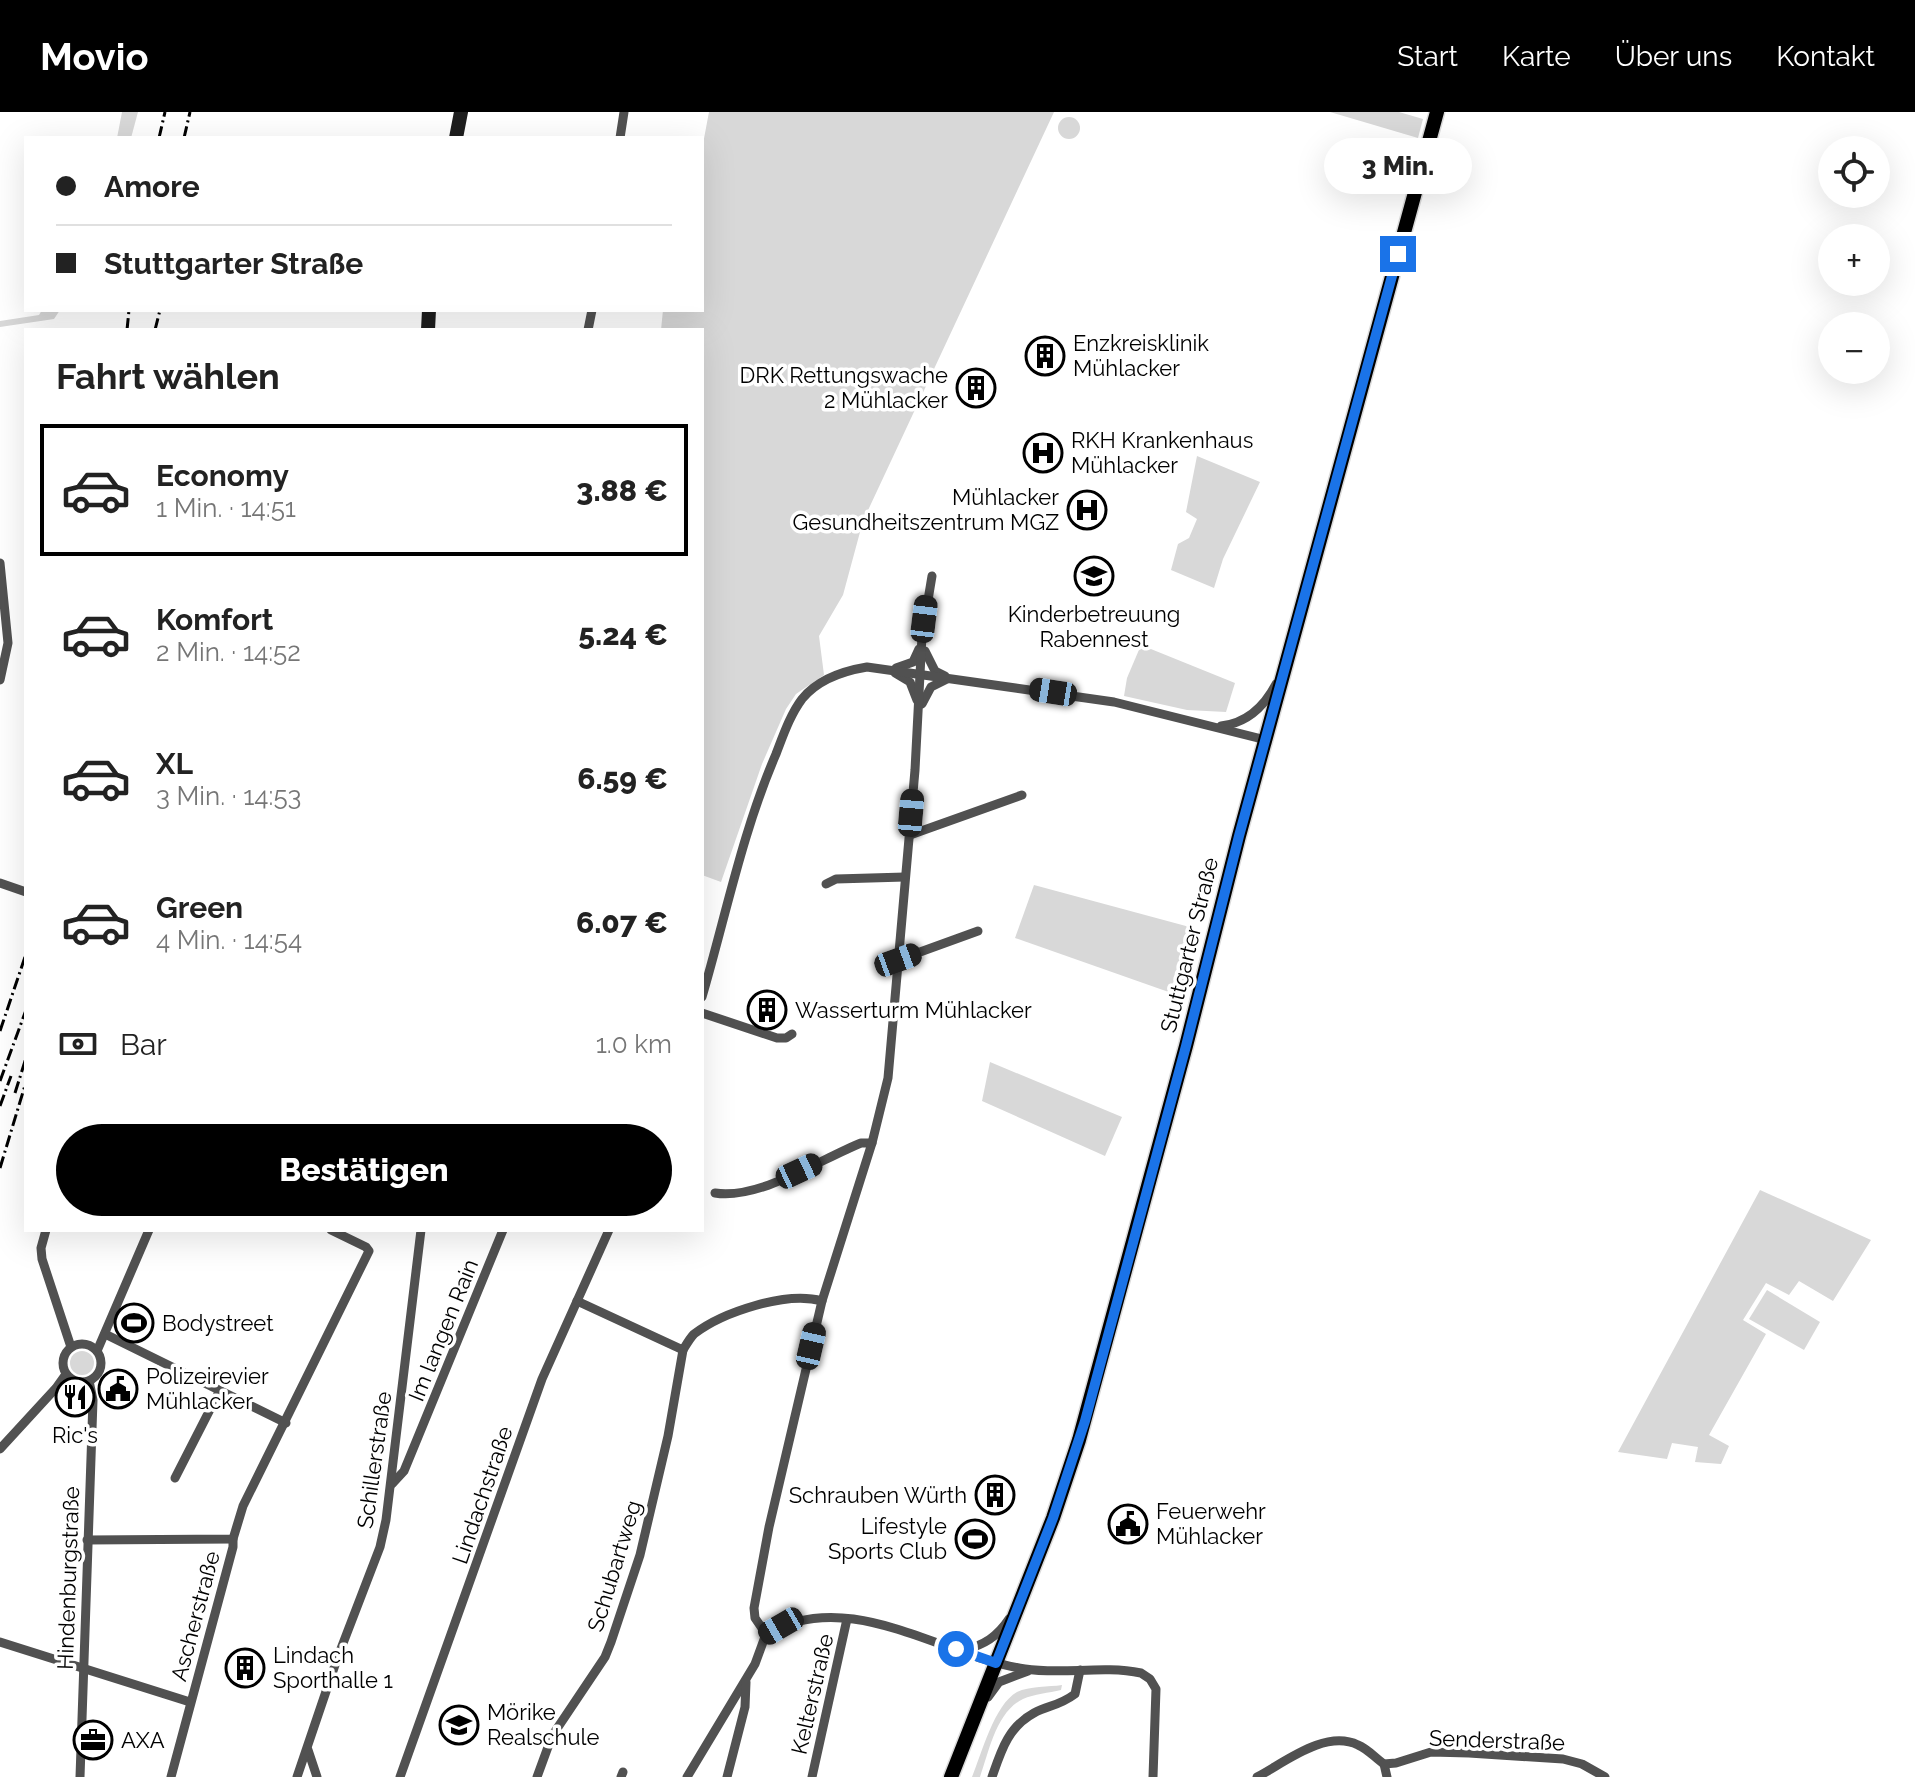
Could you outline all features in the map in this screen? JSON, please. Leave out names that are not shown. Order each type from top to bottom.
[{"type":"main road","name":"Stuttgarter Straße","points":[[951,1777],[1061,1495],[1090,1401],[1437,112]]},
{"type":"street","points":[[456,136],[461,112]]},
{"type":"street","points":[[620,136],[624,112]]},
{"type":"street","points":[[0,563],[8,643],[0,680]]},
{"type":"street","points":[[766,1634],[755,1618],[754,1608],[769,1527],[822,1301],[872,1143],[888,1078],[910,835],[922,636],[932,576]]},
{"type":"street","points":[[884,669],[913,662],[922,636]]},
{"type":"street","points":[[922,636],[929,663],[935,671],[950,678]]},
{"type":"street","points":[[1213,726],[1234,724],[1254,713],[1274,689],[1289,655]]},
{"type":"street","points":[[704,989],[736,865],[769,770],[801,700],[821,681],[850,670],[867,667],[884,669],[1114,702],[1266,740]]},
{"type":"street","points":[[884,669],[910,682],[917,703],[918,719]]},
{"type":"street","points":[[918,719],[931,687],[950,678]]},
{"type":"street","points":[[910,835],[1022,795]]},
{"type":"street","points":[[826,884],[836,879],[905,877]]},
{"type":"street","points":[[0,883],[24,891]]},
{"type":"street","points":[[898,960],[978,931]]},
{"type":"street","points":[[704,1014],[777,1038],[792,1034]]},
{"type":"street","points":[[715,1193],[733,1194],[752,1189],[861,1143],[872,1143]]},
{"type":"street","points":[[45,1232],[42,1259],[71,1347]]},
{"type":"street","points":[[97,1351],[82,1344],[71,1347],[64,1357],[66,1374],[74,1380],[89,1381],[100,1368],[97,1351],[148,1232]]},
{"type":"street","name":"Ascherstraße","points":[[171,1777],[243,1506],[369,1251],[335,1232]]},
{"type":"street","name":"Schillerstraße","points":[[297,1777],[337,1659],[380,1547],[392,1484],[421,1232]]},
{"type":"street","name":"Im langen Rain","points":[[392,1484],[400,1478],[410,1458],[502,1232]]},
{"type":"street","name":"Lindachstraße","points":[[400,1777],[542,1379],[608,1232]]},
{"type":"street","points":[[577,1301],[683,1350],[693,1335],[754,1307],[807,1297],[822,1301]]},
{"type":"street","points":[[105,1334],[286,1423]]},
{"type":"street","name":"Schubartweg","points":[[537,1777],[552,1736],[605,1657],[611,1642],[640,1555],[668,1436],[683,1350]]},
{"type":"street","points":[[0,1449],[66,1374]]},
{"type":"street","name":"Hindenburgstraße","points":[[80,1777],[93,1400],[89,1381]]},
{"type":"street","points":[[175,1478],[220,1390]]},
{"type":"street","points":[[87,1540],[233,1539]]},
{"type":"street","points":[[962,1651],[982,1646],[993,1638],[1021,1599]]},
{"type":"street","points":[[687,1777],[746,1682],[766,1634],[797,1620],[817,1618],[847,1619],[895,1628],[996,1663],[1031,1670],[1141,1673],[1154,1683],[1156,1698],[1153,1777]]},
{"type":"street","name":"Kelterstraße","points":[[812,1777],[847,1619]]},
{"type":"street","points":[[0,1642],[190,1702]]},
{"type":"street","points":[[976,1714],[999,1682],[1031,1670]]},
{"type":"street","points":[[992,1777],[1005,1741],[1018,1724],[1037,1711],[1061,1704],[1075,1694],[1080,1670]]},
{"type":"street","points":[[727,1777],[745,1707],[746,1682]]},
{"type":"street","points":[[1257,1777],[1275,1773],[1314,1747],[1339,1741],[1361,1746],[1384,1764],[1387,1777]]},
{"type":"street","points":[[308,1746],[317,1777]]},
{"type":"street","name":"Senderstraße","points":[[1384,1764],[1424,1753],[1469,1753],[1563,1759],[1582,1764],[1605,1777]]},
{"type":"shaded area","points":[[122,112],[138,112],[132,136],[117,136]]},
{"type":"shaded area","points":[[709,112],[1054,112],[863,521],[843,595],[819,636],[824,675],[796,694],[786,709],[762,764],[721,882],[704,876],[704,328],[661,328],[663,312],[704,312],[704,138]]},
{"type":"shaded area","points":[[1330,112],[1399,112],[1423,119],[1418,138]]},
{"type":"shaded area","points":[[1069,117],[1080,128],[1069,139],[1058,128]]},
{"type":"shaded area","points":[[41,312],[59,312],[54,319],[0,327],[0,321],[39,315]]},
{"type":"shaded area","points":[[1197,456],[1260,482],[1223,559],[1214,588],[1171,570],[1178,544],[1189,538],[1197,519],[1186,512]]},
{"type":"shaded area","points":[[1141,645],[1235,683],[1226,712],[1187,710],[1124,696],[1127,678]]},
{"type":"shaded area","points":[[1034,885],[1197,929],[1180,996],[1015,938]]},
{"type":"shaded area","points":[[990,1062],[1122,1117],[1105,1156],[982,1101]]},
{"type":"shaded area","points":[[1760,1190],[1871,1240],[1833,1301],[1799,1281],[1789,1295],[1766,1283],[1743,1320],[1766,1334],[1709,1435],[1729,1446],[1721,1464],[1695,1462],[1698,1447],[1672,1443],[1667,1459],[1618,1452]]},
{"type":"shaded area","points":[[1767,1290],[1820,1322],[1804,1350],[1749,1319]]},
{"type":"shaded area","points":[[82,1351],[90,1355],[94,1363],[90,1371],[82,1375],[74,1371],[70,1363],[74,1355]]},
{"type":"shaded area","points":[[1062,1685],[1061,1690],[1023,1699],[1006,1713],[980,1777],[972,1777],[995,1718],[1009,1698],[1027,1689]]},
{"type":"railway","points":[[159,136],[165,112]]},
{"type":"railway","points":[[184,136],[190,112]]},
{"type":"railway","points":[[127,328],[129,312]]},
{"type":"railway","points":[[156,328],[160,312]]},
{"type":"railway","points":[[0,1031],[24,960]]},
{"type":"railway","points":[[0,1081],[24,1015]]},
{"type":"railway","points":[[15,1093],[24,1064]]},
{"type":"railway","points":[[0,1106],[11,1076]]},
{"type":"railway","points":[[0,1168],[24,1089]]},
{"type":"place","name":"Enzkreisklinik Mühlacker","points":[[1045,356]]},
{"type":"place","name":"DRK Rettungswache 2 Mühlacker","points":[[976,388]]},
{"type":"place","name":"RKH Krankenhaus Mühlacker","points":[[1043,453]]},
{"type":"place","name":"Mühlacker Gesundheitszentrum MGZ","points":[[1087,510]]},
{"type":"place","name":"Kinderbetreuung Rabennest","points":[[1094,576]]},
{"type":"place","name":"Wasserturm Mühlacker","points":[[767,1010]]},
{"type":"place","name":"Bodystreet","points":[[134,1323]]},
{"type":"place","name":"Polizeirevier Mühlacker","points":[[118,1389]]},
{"type":"place","name":"Ric's","points":[[75,1397]]},
{"type":"place","name":"Schrauben Würth","points":[[995,1495]]},
{"type":"place","name":"Feuerwehr Mühlacker","points":[[1128,1524]]},
{"type":"place","name":"Lifestyle Sports Club","points":[[975,1539]]},
{"type":"place","name":"Lindach Sporthalle 1","points":[[245,1668]]},
{"type":"place","name":"Mörike Realschule","points":[[459,1725]]},
{"type":"place","name":"AXA","points":[[93,1740]]},
{"type":"route","points":[[956,1649],[996,1663],[1053,1518],[1079,1440],[1398,254]]}]
